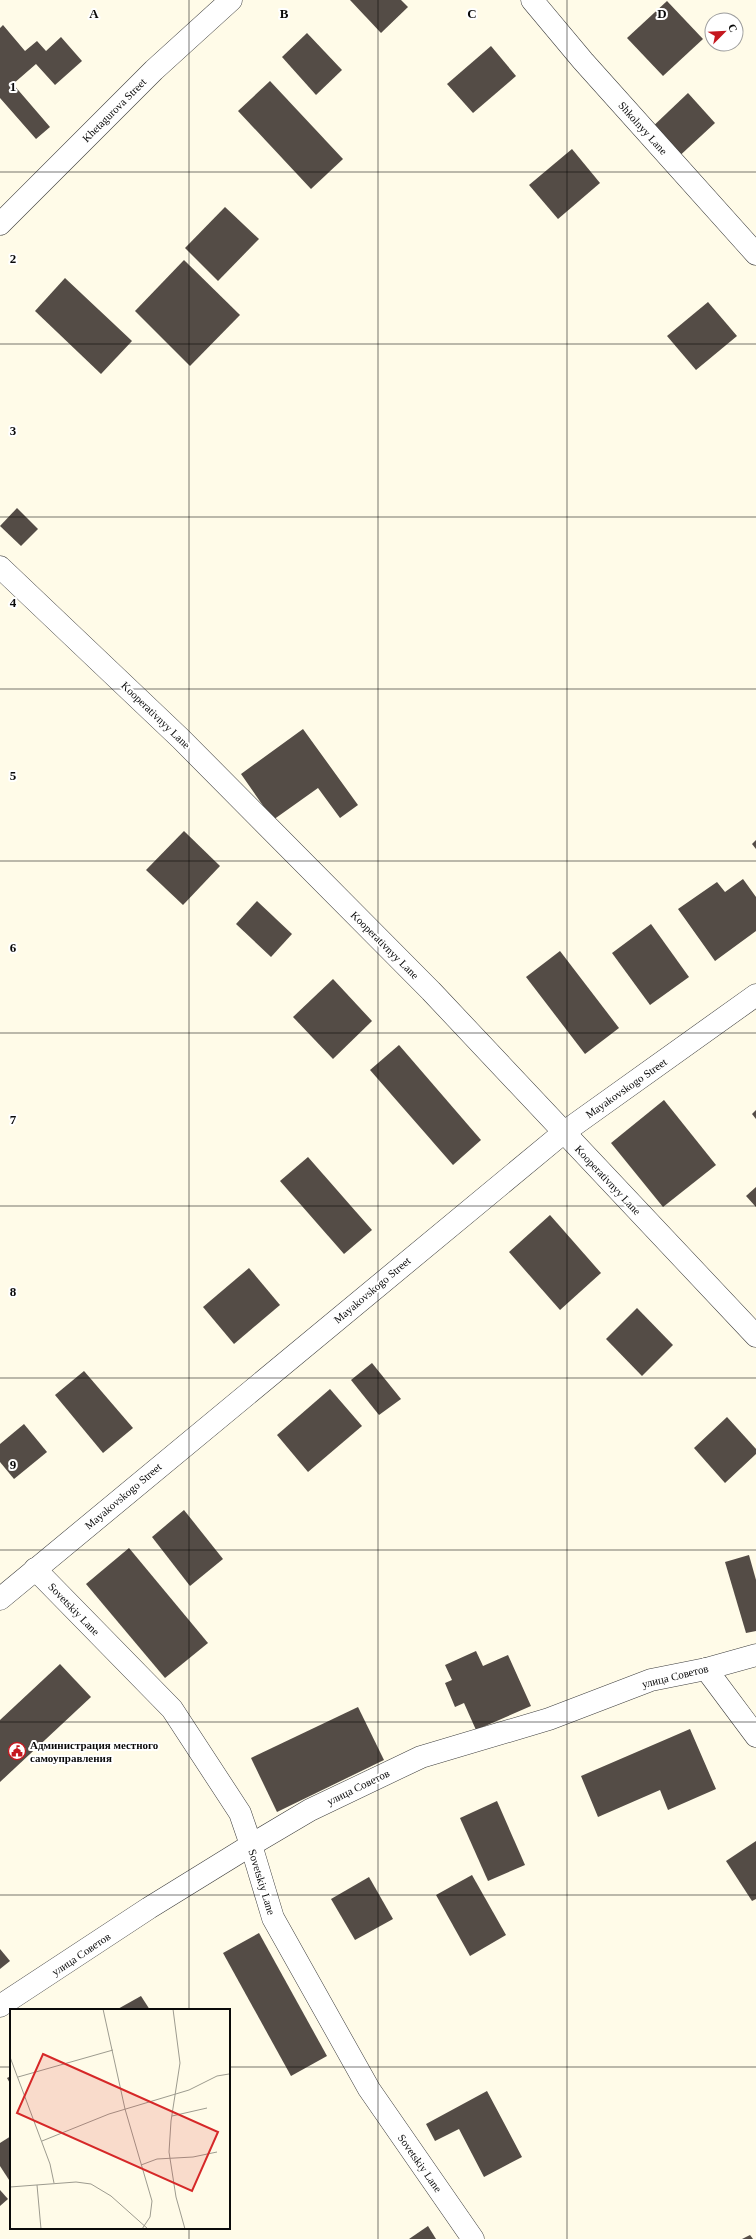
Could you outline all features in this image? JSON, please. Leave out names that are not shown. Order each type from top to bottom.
[{"type":"street","name":"Khetagurova Street","points":[[0,224],[154,70],[231,0]]},
{"type":"street","name":"Shkolnyy Lane","points":[[532,0],[582,61],[756,254]]},
{"type":"street","name":"Kooperativnyy Lane","points":[[0,567],[187,744],[431,991],[563,1133],[756,1336]]},
{"type":"street","name":"Mayakovskogo Street","points":[[0,1599],[34,1569],[563,1133],[756,995]]},
{"type":"street","name":"Sovetskiy Lane","points":[[34,1569],[172,1709],[240,1813],[252,1845],[273,1918],[369,2089],[473,2239]]},
{"type":"street","name":"улица Советов","points":[[0,2006],[149,1908],[310,1810],[421,1757],[549,1719],[651,1680],[706,1669],[756,1655]]},
{"type":"street","points":[[706,1669],[756,1736]]},
{"type":"building","points":[[350,0],[401,0],[408,7],[381,33]]},
{"type":"building","points":[[667,1],[703,39],[663,76],[627,38]]},
{"type":"building","points":[[3,25],[25,51],[37,41],[46,51],[61,37],[82,61],[55,85],[36,64],[13,84],[50,127],[36,139],[0,98],[0,28]]},
{"type":"building","points":[[307,33],[342,70],[316,95],[282,57]]},
{"type":"building","points":[[491,46],[516,76],[473,113],[447,84]]},
{"type":"building","points":[[270,81],[343,159],[311,189],[238,111]]},
{"type":"building","points":[[688,93],[715,123],[674,161],[647,132]]},
{"type":"building","points":[[572,149],[600,183],[558,219],[529,185]]},
{"type":"building","points":[[225,207],[259,239],[218,281],[185,248]]},
{"type":"building","points":[[184,260],[240,315],[190,366],[135,311]]},
{"type":"building","points":[[65,278],[132,341],[101,374],[35,311]]},
{"type":"building","points":[[708,302],[737,336],[696,370],[667,336]]},
{"type":"building","points":[[17,508],[38,529],[21,546],[0,526]]},
{"type":"building","points":[[303,729],[358,805],[340,818],[318,788],[273,820],[241,774]]},
{"type":"building","points":[[184,831],[220,866],[183,905],[146,870]]},
{"type":"building","points":[[756,840],[756,849],[752,844]]},
{"type":"building","points":[[743,879],[756,897],[756,931],[715,961],[678,909],[717,882],[725,892]]},
{"type":"building","points":[[257,901],[292,934],[271,957],[236,924]]},
{"type":"building","points":[[651,924],[689,977],[650,1005],[612,953]]},
{"type":"building","points":[[560,951],[619,1028],[585,1054],[526,977]]},
{"type":"building","points":[[333,979],[372,1021],[333,1059],[293,1017]]},
{"type":"building","points":[[399,1045],[481,1140],[453,1165],[370,1070]]},
{"type":"building","points":[[664,1100],[716,1165],[663,1207],[611,1143]]},
{"type":"building","points":[[756,1110],[756,1119],[752,1114]]},
{"type":"building","points":[[308,1157],[372,1230],[344,1254],[280,1181]]},
{"type":"building","points":[[756,1187],[756,1207],[746,1196]]},
{"type":"building","points":[[550,1215],[601,1273],[560,1310],[509,1252]]},
{"type":"building","points":[[249,1268],[280,1305],[234,1344],[203,1307]]},
{"type":"building","points":[[637,1308],[673,1345],[642,1376],[606,1339]]},
{"type":"building","points":[[372,1363],[401,1399],[379,1415],[351,1380]]},
{"type":"building","points":[[84,1371],[133,1428],[103,1453],[55,1395]]},
{"type":"building","points":[[330,1389],[362,1426],[308,1472],[277,1435]]},
{"type":"building","points":[[727,1417],[756,1449],[756,1454],[725,1483],[694,1448]]},
{"type":"building","points":[[24,1424],[47,1452],[14,1479],[0,1462],[0,1444]]},
{"type":"building","points":[[184,1510],[223,1559],[190,1586],[152,1537]]},
{"type":"building","points":[[129,1548],[208,1643],[165,1678],[86,1584]]},
{"type":"building","points":[[749,1555],[756,1580],[756,1631],[746,1633],[725,1562]]},
{"type":"building","points":[[476,1651],[483,1666],[508,1655],[531,1706],[476,1730],[464,1703],[455,1707],[445,1683],[452,1680],[445,1665]]},
{"type":"building","name":"Администрация местного самоуправления","points":[[60,1664],[91,1697],[0,1782],[0,1720]]},
{"type":"building","points":[[358,1707],[384,1760],[277,1812],[251,1758]]},
{"type":"building","points":[[690,1729],[716,1789],[668,1810],[660,1790],[598,1817],[581,1776]]},
{"type":"building","points":[[497,1801],[525,1865],[488,1881],[460,1818]]},
{"type":"building","points":[[756,1841],[756,1899],[752,1901],[726,1861]]},
{"type":"building","points":[[472,1875],[506,1935],[470,1956],[436,1895]]},
{"type":"building","points":[[369,1877],[393,1919],[355,1940],[331,1899]]},
{"type":"building","points":[[259,1933],[327,2056],[291,2076],[223,1953]]},
{"type":"building","points":[[0,1949],[10,1961],[0,1969]]},
{"type":"building","points":[[141,1996],[149,2009],[118,2009]]},
{"type":"building","points":[[10,2076],[10,2083],[7,2078]]},
{"type":"building","points":[[487,2091],[522,2157],[484,2177],[459,2129],[435,2141],[426,2124]]},
{"type":"building","points":[[10,2137],[10,2181],[0,2166],[0,2143]]},
{"type":"building","points":[[0,2190],[8,2199],[0,2206]]},
{"type":"building","points":[[428,2226],[436,2239],[409,2239]]},
{"type":"building","points":[[750,2235],[753,2239],[742,2239]]},
{"type":"place","name":"Администрация местного самоуправления","points":[[17,1751]]}]
